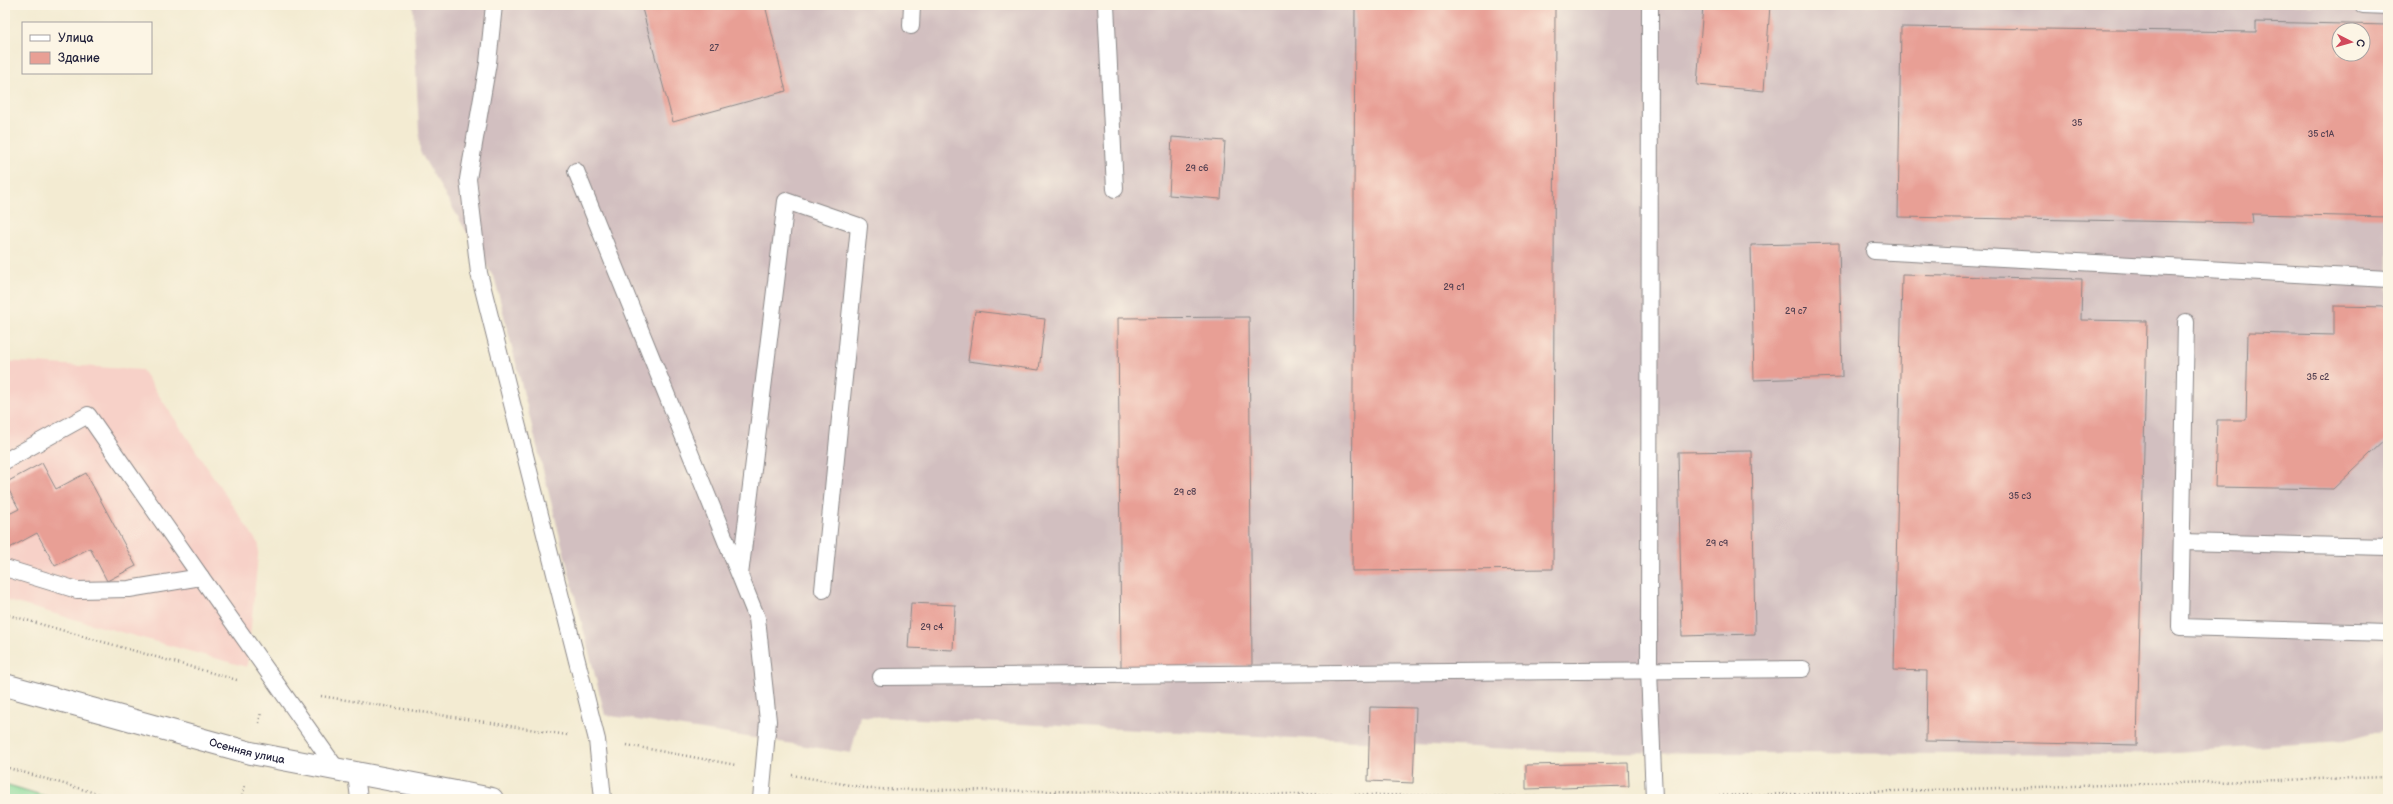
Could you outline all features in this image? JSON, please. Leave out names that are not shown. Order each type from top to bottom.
[{"type":"main road","name":"Осенняя улица","points":[[5,685],[251,753],[492,799]]},
{"type":"lane","points":[[494,5],[488,62],[468,179],[479,273],[597,740],[603,799]]},
{"type":"lane","points":[[911,26],[912,5]]},
{"type":"lane","points":[[1106,5],[1115,189]]},
{"type":"lane","points":[[1650,5],[1649,670],[1654,799]]},
{"type":"lane","points":[[2363,5],[2388,6]]},
{"type":"lane","points":[[576,171],[757,618],[768,721],[761,799]]},
{"type":"lane","points":[[740,575],[786,201],[859,226],[823,590]]},
{"type":"lane","points":[[1874,251],[2388,279]]},
{"type":"lane","points":[[2186,322],[2180,627],[2388,633]]},
{"type":"lane","points":[[5,461],[88,415],[201,577],[347,772],[359,799]]},
{"type":"lane","points":[[2182,542],[2388,547]]},
{"type":"lane","points":[[5,568],[77,590],[129,589],[201,577]]},
{"type":"lane","points":[[882,676],[1802,669]]},
{"type":"path","points":[[5,614],[244,682]]},
{"type":"path","points":[[320,696],[597,740],[872,789],[1654,799],[2388,777]]},
{"type":"path","points":[[5,767],[116,799]]},
{"type":"shaded area","points":[[413,5],[2388,5],[2388,729],[2345,741],[2130,755],[1573,752],[860,716],[851,753],[605,715],[495,280],[420,152]]},
{"type":"shaded area","points":[[5,212],[10,270],[5,275]]},
{"type":"shaded area","points":[[5,361],[142,370],[259,545],[247,667],[5,600]]},
{"type":"green space","points":[[5,784],[55,799],[5,799]]},
{"type":"building","points":[[641,5],[765,5],[786,91],[673,122]]},
{"type":"building","points":[[1355,5],[1555,5],[1553,569],[1352,571]]},
{"type":"building","points":[[1703,5],[1770,5],[1764,91],[1697,85]]},
{"type":"building","points":[[2256,22],[2331,24],[2331,62],[2371,62],[2371,25],[2388,25],[2388,217],[2252,214],[2253,223],[1898,217],[1901,27],[2256,32]]},
{"type":"building","points":[[1172,137],[1225,141],[1221,199],[1169,195]]},
{"type":"building","points":[[1839,243],[1842,377],[1754,380],[1751,245]]},
{"type":"building","points":[[1902,275],[2082,279],[2081,320],[2147,321],[2137,745],[1926,741],[1927,671],[1894,670]]},
{"type":"building","points":[[2334,306],[2388,307],[2388,437],[2333,489],[2215,487],[2217,420],[2246,420],[2248,333],[2334,335]]},
{"type":"building","points":[[975,311],[1045,319],[1039,370],[968,361]]},
{"type":"building","points":[[1249,317],[1252,666],[1121,667],[1118,318]]},
{"type":"building","points":[[1752,451],[1755,634],[1682,636],[1678,452]]},
{"type":"building","points":[[42,463],[56,489],[86,473],[136,566],[107,581],[90,548],[55,566],[37,533],[6,550],[5,516],[19,509],[5,483]]},
{"type":"building","points":[[911,603],[955,605],[953,650],[908,648]]},
{"type":"building","points":[[1370,707],[1416,708],[1413,783],[1368,781]]},
{"type":"building","points":[[1628,763],[1629,786],[1526,789],[1526,765]]}]
